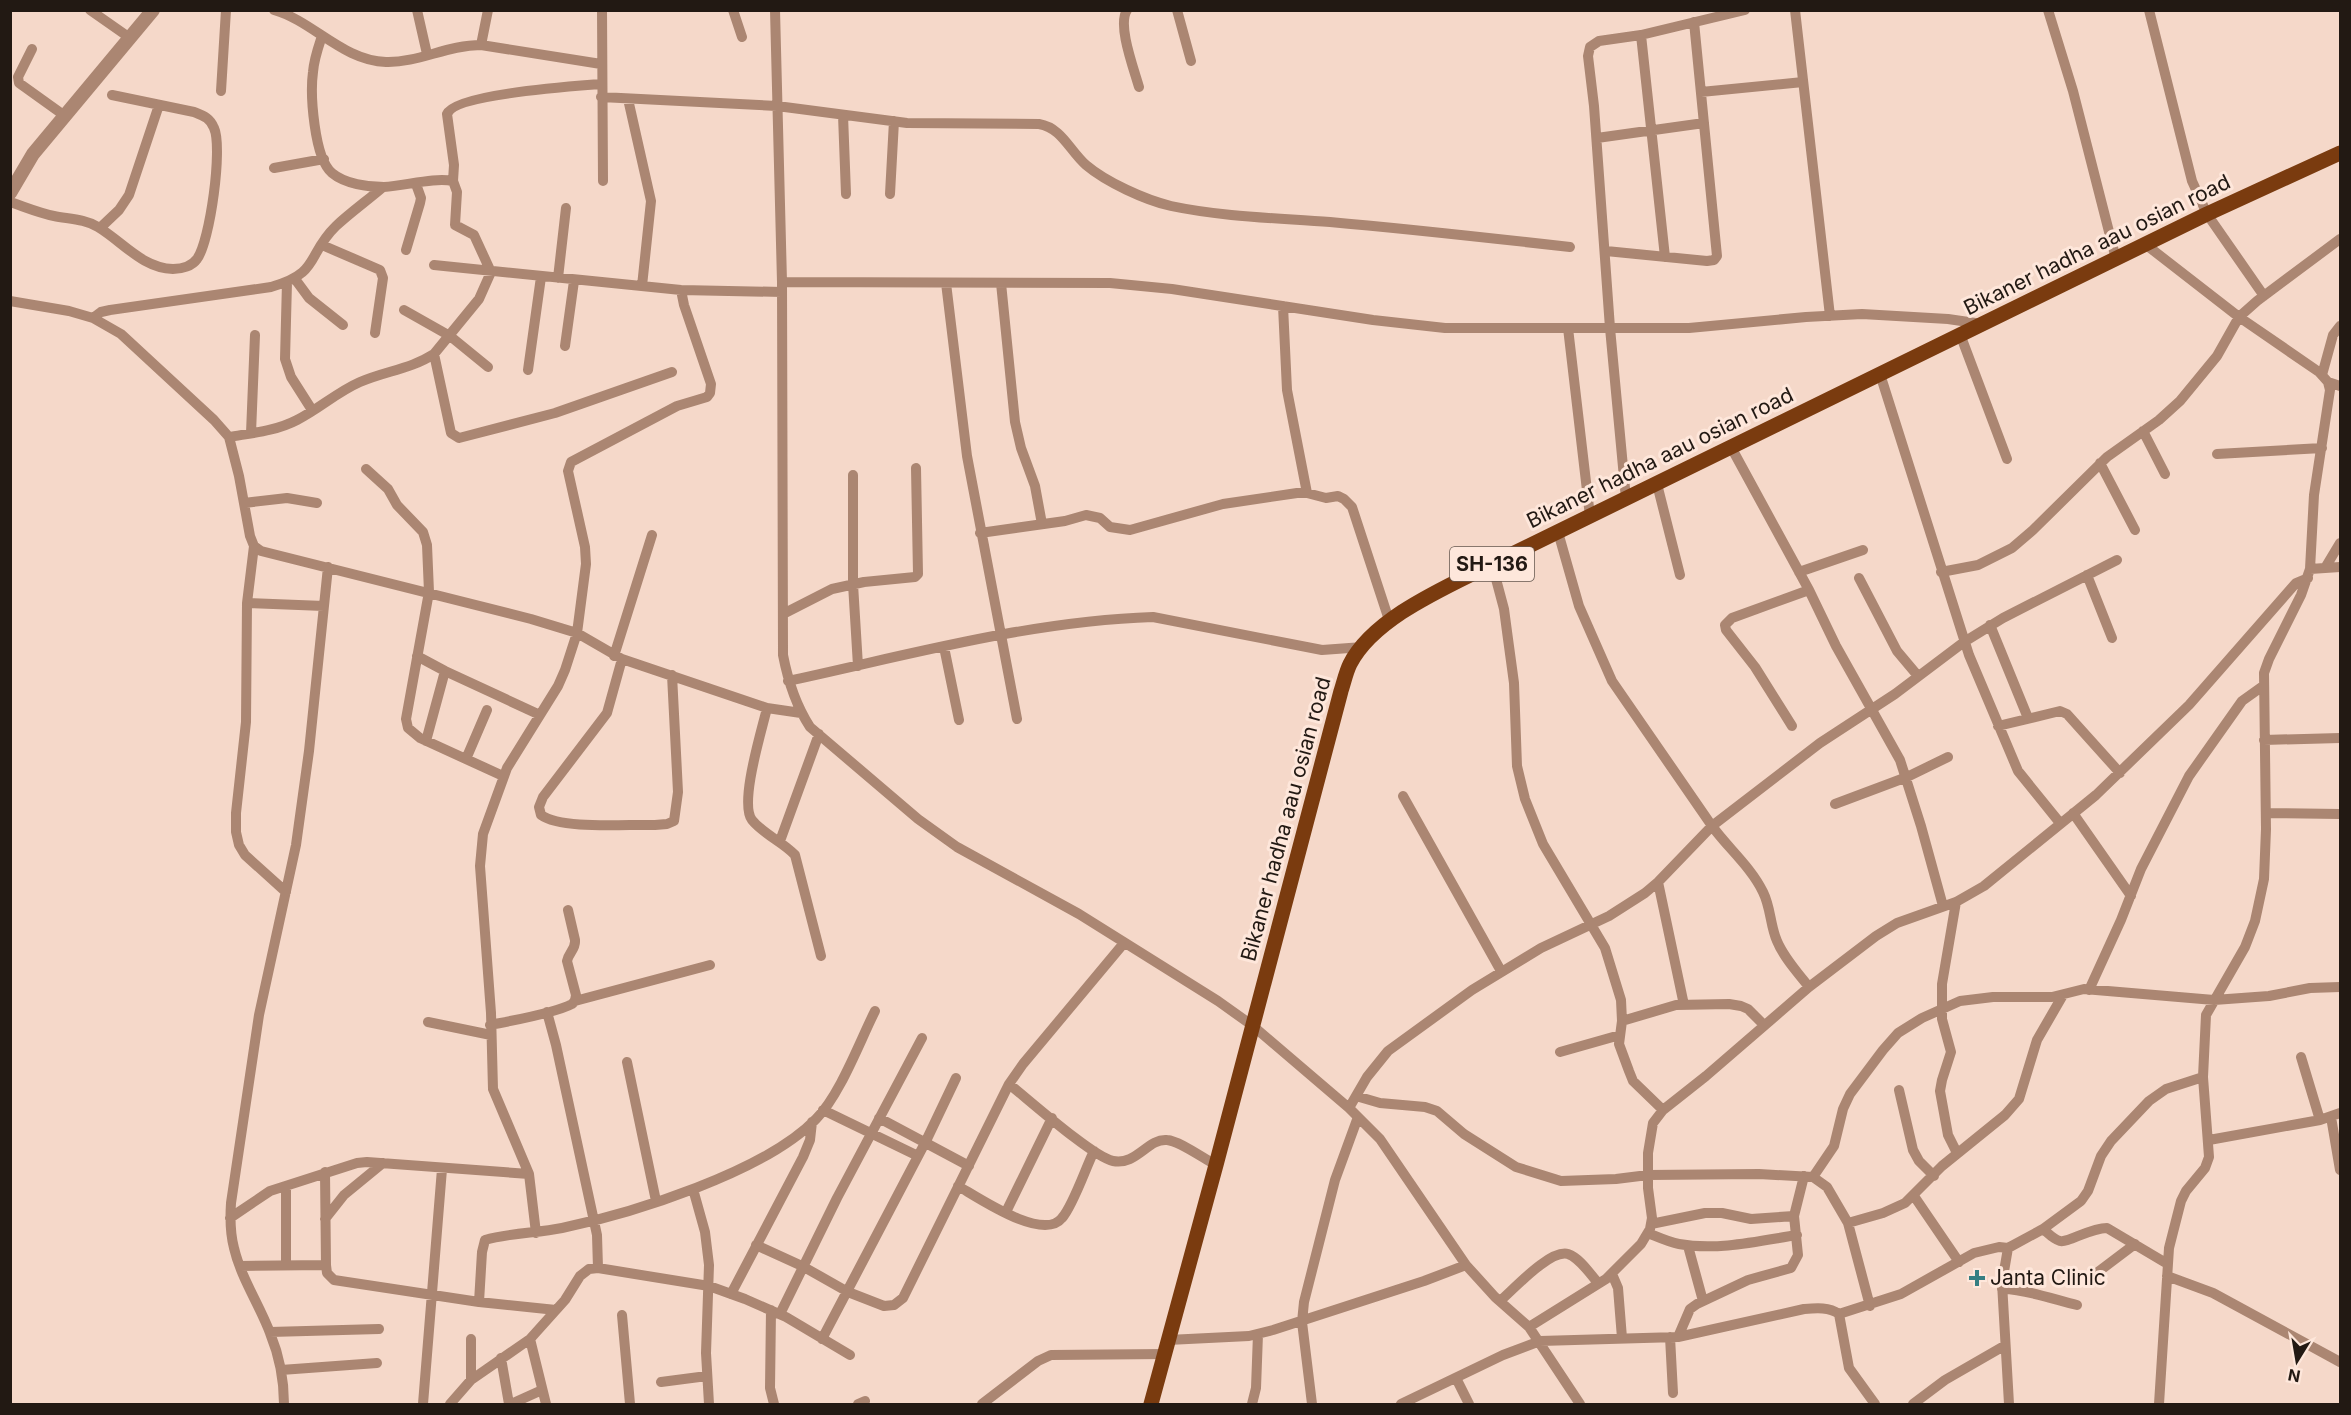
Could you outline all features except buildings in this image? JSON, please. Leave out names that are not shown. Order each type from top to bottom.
[{"type":"main road","name":"Bikaner hadha aau osian road","points":[[1151,1404],[1341,690],[1350,663],[1363,647],[1389,621],[1426,597],[2206,214],[2340,153]]},
{"type":"street","points":[[90,10],[130,38]]},
{"type":"street","points":[[10,193],[33,154],[153,10]]},
{"type":"street","points":[[221,91],[226,10]]},
{"type":"street","points":[[273,10],[294,18],[348,51],[371,60],[402,61],[465,45],[481,45],[601,64]]},
{"type":"street","points":[[417,10],[427,54]]},
{"type":"street","points":[[481,45],[488,10]]},
{"type":"street","points":[[602,10],[603,181]]},
{"type":"street","points":[[733,10],[742,37]]},
{"type":"street","points":[[775,10],[782,287],[783,655],[788,681],[801,713],[810,727],[918,819],[957,847],[1079,914],[1218,1001],[1253,1026],[1349,1108],[1380,1139],[1466,1265],[1500,1301],[1530,1327],[1580,1404]]},
{"type":"street","points":[[1127,10],[1123,16],[1123,27],[1139,87]]},
{"type":"street","points":[[1177,10],[1191,61]]},
{"type":"street","points":[[1626,498],[1610,328],[1597,138],[1588,56],[1590,47],[1599,41],[1641,35],[1745,10]]},
{"type":"street","points":[[1795,10],[1830,316]]},
{"type":"street","points":[[2048,10],[2073,91],[2116,259]]},
{"type":"street","points":[[2149,10],[2192,181],[2206,214],[2264,296]]},
{"type":"street","points":[[1606,251],[1707,261],[1714,260],[1717,256],[1694,22]]},
{"type":"street","points":[[1641,35],[1665,257]]},
{"type":"street","points":[[322,36],[312,75],[315,127],[327,167],[339,177],[364,185],[383,187],[453,181]]},
{"type":"street","points":[[32,49],[18,77],[19,83],[65,116]]},
{"type":"street","points":[[1701,92],[1803,82]]},
{"type":"street","points":[[229,437],[294,422],[359,382],[409,367],[434,354],[479,299],[491,272],[474,235],[455,225],[457,192],[453,181],[454,165],[447,114],[449,108],[491,95],[601,84]]},
{"type":"street","points":[[10,201],[43,213],[81,220],[100,228],[144,261],[174,269],[191,265],[200,253],[210,217],[218,139],[214,129],[206,116],[111,95]]},
{"type":"street","points":[[601,97],[777,106],[894,121],[1039,123],[1048,125],[1057,131],[1086,164],[1101,174],[1135,193],[1170,206],[1570,247]]},
{"type":"street","points":[[628,99],[651,201],[642,286]]},
{"type":"street","points":[[100,228],[119,210],[129,195],[159,105]]},
{"type":"street","points":[[843,115],[846,194]]},
{"type":"street","points":[[890,194],[894,121]]},
{"type":"street","points":[[1597,138],[1704,123]]},
{"type":"street","points":[[274,168],[324,159]]},
{"type":"street","points":[[406,250],[421,198],[416,184]]},
{"type":"street","points":[[93,318],[101,312],[110,310],[198,299],[271,287],[291,281],[312,263],[338,224],[383,187]]},
{"type":"street","points":[[558,278],[566,208]]},
{"type":"street","points":[[1941,572],[1978,565],[2012,548],[2100,463],[2180,401],[2217,356],[2239,317],[2340,239]]},
{"type":"street","points":[[2145,244],[2239,317],[2325,378],[2340,386]]},
{"type":"street","points":[[322,245],[374,266],[382,273],[375,333]]},
{"type":"street","points":[[434,266],[681,290],[1110,283],[1172,288],[1373,320],[1446,328],[1689,328],[1862,314],[1937,318],[1982,324]]},
{"type":"street","points":[[528,370],[541,277]]},
{"type":"street","points":[[565,346],[574,280]]},
{"type":"street","points":[[291,281],[343,325]]},
{"type":"street","points":[[291,281],[285,359],[291,376],[312,410]]},
{"type":"street","points":[[1001,283],[1015,422],[1021,448],[1035,486],[1042,524]]},
{"type":"street","points":[[946,284],[965,442],[980,533],[1017,719]]},
{"type":"street","points":[[536,1233],[530,1174],[493,1089],[480,866],[483,834],[503,776],[566,670],[577,633],[586,564],[585,547],[568,471],[571,462],[677,406],[707,397],[710,393],[711,384],[681,290]]},
{"type":"street","points":[[10,301],[69,310],[93,318],[121,334],[229,437],[254,546],[247,603],[246,722],[236,832],[239,845],[245,855],[286,892]]},
{"type":"street","points":[[1283,306],[1287,390],[1307,492]]},
{"type":"street","points":[[404,310],[450,336],[488,367]]},
{"type":"street","points":[[2159,1404],[2166,1263],[2178,1208],[2186,1191],[2205,1168],[2209,1157],[2203,1077],[2206,1015],[2245,947],[2255,921],[2264,879],[2266,813],[2264,673],[2309,573],[2314,495],[2329,402],[2325,378],[2333,335],[2340,326]]},
{"type":"street","points":[[1568,328],[1590,516]]},
{"type":"street","points":[[1960,334],[2007,459]]},
{"type":"street","points":[[251,433],[255,335]]},
{"type":"street","points":[[434,354],[451,433],[459,438],[555,413],[672,372]]},
{"type":"street","points":[[1880,374],[1964,642],[2018,771],[2060,823]]},
{"type":"street","points":[[2143,431],[2165,474]]},
{"type":"street","points":[[1731,447],[1809,590],[1836,646],[1871,710],[1887,734],[1907,777],[1943,906]]},
{"type":"street","points":[[2217,454],[2322,448]]},
{"type":"street","points":[[2100,463],[2135,530]]},
{"type":"street","points":[[783,614],[826,591],[853,584],[915,577],[918,574],[916,468]]},
{"type":"street","points":[[366,469],[384,484],[397,506],[423,532],[428,557],[429,592],[406,720],[408,729],[426,741],[503,776]]},
{"type":"street","points":[[853,475],[853,584],[858,666]]},
{"type":"street","points":[[1657,484],[1680,575]]},
{"type":"street","points":[[980,533],[1094,515],[1110,527],[1130,530],[1223,504],[1307,492],[1318,497],[1338,496],[1352,507],[1389,621]]},
{"type":"street","points":[[244,503],[286,498],[318,503]]},
{"type":"street","points":[[1558,532],[1579,606],[1612,681],[1725,845],[1749,870],[1763,891],[1777,941],[1809,987]]},
{"type":"street","points":[[652,535],[618,657],[607,713],[543,797],[539,807],[541,815],[549,821],[565,824],[655,825],[674,821],[678,792],[672,675]]},
{"type":"street","points":[[2325,568],[2340,543]]},
{"type":"street","points":[[254,546],[269,554],[429,592],[577,633],[618,657],[767,708],[801,713]]},
{"type":"street","points":[[1799,572],[1863,550]]},
{"type":"street","points":[[1349,1108],[1367,1077],[1388,1051],[1472,990],[1541,948],[1609,916],[1658,882],[1712,826],[1820,742],[1871,710],[1964,642],[1990,626],[2117,560]]},
{"type":"street","points":[[1492,564],[1504,609],[1514,683],[1517,766],[1525,799],[1544,844],[1605,948],[1621,1000],[1622,1056],[1633,1081],[1663,1110]]},
{"type":"street","points":[[284,1404],[280,1370],[270,1332],[234,1250],[230,1218],[260,1015],[296,845],[309,751],[328,567]]},
{"type":"street","points":[[1530,1327],[1612,1274],[1641,1244],[1650,1229],[1648,1153],[1653,1123],[1663,1110],[1809,987],[1897,923],[1956,902],[1984,886],[2120,773],[2189,705],[2296,583],[2309,573],[2325,568],[2340,567]]},
{"type":"street","points":[[2087,575],[2112,638]]},
{"type":"street","points":[[1859,578],[1897,651],[1918,676]]},
{"type":"street","points":[[1792,726],[1725,625],[1732,618],[1809,590]]},
{"type":"street","points":[[247,603],[324,606]]},
{"type":"street","points":[[788,681],[1000,635],[1084,622],[1153,617],[1322,650],[1363,647]]},
{"type":"street","points":[[1990,626],[2028,718]]},
{"type":"street","points":[[944,647],[959,720]]},
{"type":"street","points":[[417,656],[540,715]]},
{"type":"street","points":[[426,741],[445,671]]},
{"type":"street","points":[[2089,990],[2141,869],[2189,776],[2242,701],[2263,686]]},
{"type":"street","points":[[767,708],[756,753],[747,813],[753,822],[795,855],[821,956]]},
{"type":"street","points":[[466,759],[487,710]]},
{"type":"street","points":[[1998,726],[2060,711],[2067,714],[2120,773]]},
{"type":"street","points":[[780,841],[819,734]]},
{"type":"street","points":[[2264,740],[2340,738]]},
{"type":"street","points":[[1835,804],[1907,777],[1948,758]]},
{"type":"street","points":[[1404,796],[1501,971]]},
{"type":"street","points":[[2073,813],[2131,896]]},
{"type":"street","points":[[2266,813],[2340,814]]},
{"type":"street","points":[[1658,882],[1684,1005]]},
{"type":"street","points":[[1956,902],[1945,965],[1942,1010],[1951,1052],[1941,1091],[1948,1135],[1957,1153]]},
{"type":"street","points":[[568,910],[575,940],[574,950],[568,956],[567,961],[576,995],[575,1001]]},
{"type":"street","points":[[756,1245],[802,1266],[848,1292],[884,1306],[894,1305],[903,1298],[1009,1084],[1124,943]]},
{"type":"street","points":[[428,1022],[490,1030],[575,1001],[710,965]]},
{"type":"street","points":[[1673,1393],[1674,1337],[1690,1309],[1748,1280],[1791,1268],[1798,1255],[1794,1216],[1809,1177],[1834,1146],[1843,1109],[1850,1094],[1876,1058],[1898,1034],[1922,1018],[1960,1001],[1975,998],[2063,995],[2089,990],[2214,1000],[2269,996],[2310,988],[2340,987]]},
{"type":"street","points":[[1848,1223],[1894,1209],[1914,1196],[1957,1153],[1993,1126],[2019,1099],[2037,1040],[2063,995]]},
{"type":"street","points":[[1622,1021],[1684,1005],[1741,1005],[1764,1025]]},
{"type":"street","points":[[478,1302],[485,1240],[536,1233],[594,1221],[693,1189],[753,1161],[800,1133],[823,1110],[875,1011]]},
{"type":"street","points":[[547,1012],[594,1221],[598,1268]]},
{"type":"street","points":[[1560,1052],[1620,1035]]},
{"type":"street","points":[[774,1404],[770,1388],[775,1312],[802,1266],[922,1038]]},
{"type":"street","points":[[2301,1057],[2330,1117],[2340,1170]]},
{"type":"street","points":[[627,1062],[656,1201]]},
{"type":"street","points":[[1401,1404],[1503,1355],[1540,1341],[1674,1337],[1804,1309],[1820,1308],[1839,1314],[1870,1306],[1901,1294],[1986,1249],[2008,1248],[2043,1229],[2081,1201],[2111,1141],[2149,1101],[2166,1089],[2203,1077]]},
{"type":"street","points":[[822,1339],[926,1141],[956,1078]]},
{"type":"street","points":[[1009,1084],[1094,1151],[1111,1161],[1120,1162],[1135,1157],[1156,1141],[1166,1139],[1216,1165]]},
{"type":"street","points":[[1899,1090],[1913,1150],[1919,1161],[1934,1176]]},
{"type":"street","points":[[1356,1096],[1380,1103],[1425,1107],[1437,1111],[1474,1140],[1516,1167],[1561,1181],[1648,1175],[1809,1177],[1827,1187],[1848,1223],[1870,1306]]},
{"type":"street","points":[[823,1110],[918,1156]]},
{"type":"street","points":[[1312,1404],[1302,1322],[1304,1302],[1335,1180],[1358,1117]]},
{"type":"street","points":[[2209,1140],[2330,1117]]},
{"type":"street","points":[[879,1118],[926,1141],[969,1166]]},
{"type":"street","points":[[1006,1212],[1052,1118]]},
{"type":"street","points":[[731,1294],[803,1157],[810,1140],[812,1122]]},
{"type":"street","points":[[958,1186],[1022,1221],[1037,1225],[1055,1224],[1061,1220],[1094,1151]]},
{"type":"street","points":[[230,1218],[270,1191],[357,1163],[530,1174]]},
{"type":"street","points":[[325,1220],[344,1195],[383,1163]]},
{"type":"street","points":[[423,1404],[442,1169]]},
{"type":"street","points":[[325,1172],[326,1265],[330,1278],[339,1282],[478,1302],[556,1310]]},
{"type":"street","points":[[286,1186],[286,1264]]},
{"type":"street","points":[[693,1189],[705,1232],[709,1265],[706,1302],[709,1404]]},
{"type":"street","points":[[1914,1196],[1959,1262]]},
{"type":"street","points":[[1650,1229],[1705,1213],[1722,1213],[1761,1219],[1794,1216]]},
{"type":"street","points":[[2043,1229],[2056,1239],[2066,1242],[2096,1228],[2107,1228],[2166,1263]]},
{"type":"street","points":[[1650,1229],[1676,1244],[1688,1246],[1723,1245],[1797,1235]]},
{"type":"street","points":[[2094,1275],[2134,1244]]},
{"type":"street","points":[[1688,1246],[1703,1301]]},
{"type":"street","points":[[2008,1248],[2002,1289],[2009,1404]]},
{"type":"street","points":[[1500,1301],[1555,1255],[1570,1254],[1598,1283]]},
{"type":"street","points":[[240,1266],[326,1265]]},
{"type":"street","points":[[982,1404],[1038,1361],[1051,1355],[1166,1347],[1258,1334],[1302,1322],[1466,1265]]},
{"type":"street","points":[[450,1404],[471,1380],[530,1338],[556,1310],[580,1276],[589,1269],[598,1268],[708,1286],[775,1312],[850,1355]]},
{"type":"street","points":[[1612,1274],[1618,1288],[1622,1338]]},
{"type":"street","points":[[2166,1276],[2213,1293],[2340,1362]]},
{"type":"street","points":[[2002,1289],[2017,1289],[2077,1305]]},
{"type":"street","points":[[1839,1314],[1849,1368],[1875,1404]]},
{"type":"street","points":[[622,1315],[630,1404]]},
{"type":"street","points":[[270,1332],[379,1329]]},
{"type":"street","points":[[1252,1404],[1256,1388],[1258,1334]]},
{"type":"street","points":[[530,1338],[546,1404]]},
{"type":"street","points":[[471,1339],[471,1380]]},
{"type":"street","points":[[1913,1404],[1944,1380],[2004,1346]]},
{"type":"street","points":[[501,1358],[510,1404],[542,1390]]},
{"type":"street","points":[[280,1370],[377,1363]]},
{"type":"street","points":[[661,1382],[707,1376]]},
{"type":"street","points":[[1456,1378],[1469,1404]]},
{"type":"place","name":"Janta Clinic","points":[[1977,1278]]}]
